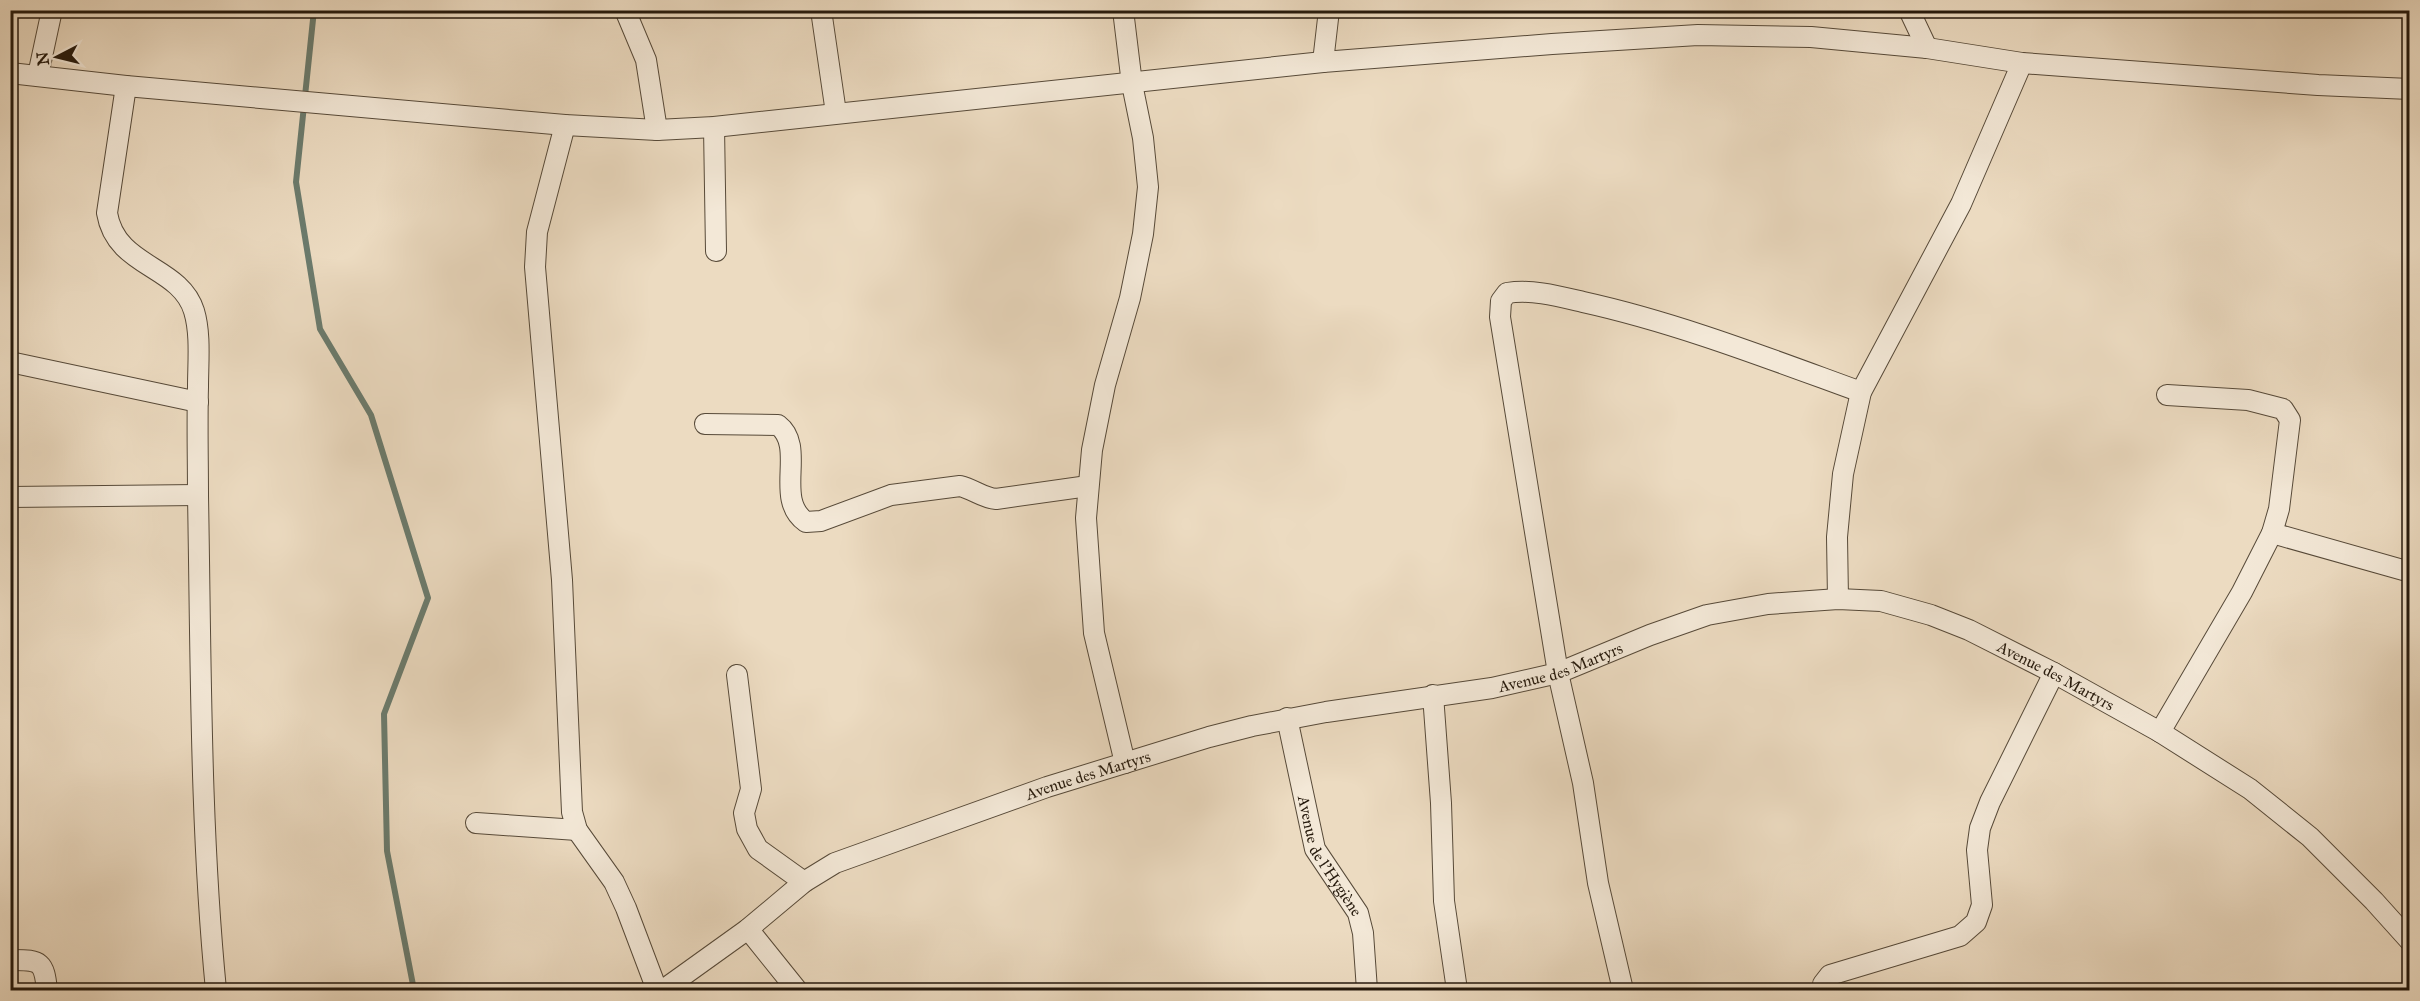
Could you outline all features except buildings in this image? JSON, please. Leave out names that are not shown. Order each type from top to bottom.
[{"type":"street","points":[[38,75],[52,10]]},
{"type":"street","points":[[625,10],[646,60],[657,130]]},
{"type":"street","points":[[821,10],[836,113]]},
{"type":"street","points":[[1123,10],[1132,84],[1143,138],[1148,187],[1143,234],[1130,298],[1105,385],[1088,486],[1086,518],[1094,633],[1125,763]]},
{"type":"street","points":[[1323,62],[1329,10]]},
{"type":"street","points":[[1909,10],[1927,48]]},
{"type":"street","points":[[10,73],[126,86],[565,125],[657,130],[714,128],[1323,62],[1698,35],[1811,38],[1927,48],[2022,63],[2318,86],[2409,88]]},
{"type":"street","points":[[1838,599],[1837,537],[1841,495],[1861,392],[1961,204],[2022,63]]},
{"type":"street","points":[[126,86],[107,213],[109,228],[122,247],[183,290],[194,310],[198,345],[198,495],[208,903],[216,990]]},
{"type":"street","points":[[565,125],[537,232],[535,267],[562,580],[572,813],[577,830],[614,882],[657,990]]},
{"type":"street","points":[[714,128],[716,252]]},
{"type":"street","points":[[1623,990],[1598,883],[1582,783],[1558,673],[1500,317],[1501,302],[1507,293],[1540,292],[1616,309],[1861,392]]},
{"type":"street","points":[[10,362],[198,402]]},
{"type":"street","points":[[2160,732],[2242,592],[2272,533],[2279,509],[2290,420],[2283,409],[2248,400],[2167,395]]},
{"type":"street","points":[[705,424],[778,425],[785,430],[789,441],[792,504],[797,516],[806,522],[821,521],[891,495],[960,486],[969,488],[987,499],[996,499],[1088,486]]},
{"type":"street","points":[[10,497],[198,495]]},
{"type":"street","points":[[2272,533],[2409,572]]},
{"type":"street","name":"Avenue des Martyrs","points":[[663,990],[748,929],[804,882],[835,863],[1047,787],[1209,737],[1287,718],[1492,688],[1558,673],[1650,635],[1707,615],[1768,604],[1838,599],[1881,601],[1931,615],[1969,630],[2054,673],[2160,732],[2250,789],[2310,837],[2374,901],[2409,941]]},
{"type":"street","points":[[1823,990],[1823,984],[1830,975],[1960,936],[1976,922],[1982,905],[1977,850],[1980,828],[1990,802],[2054,673]]},
{"type":"street","points":[[737,675],[751,789],[744,813],[747,830],[758,849],[804,882]]},
{"type":"street","points":[[1433,695],[1441,803],[1444,901],[1457,990]]},
{"type":"street","name":"Avenue de l'Hygiène","points":[[1287,718],[1315,849],[1358,913],[1363,933],[1367,990]]},
{"type":"street","points":[[476,823],[577,830]]},
{"type":"street","points":[[748,929],[796,990]]},
{"type":"street","points":[[13,960],[33,960],[40,963],[45,971],[47,990]]},
{"type":"waterway","points":[[314,10],[296,182],[320,329],[371,415],[428,598],[384,714],[387,851],[414,990]]}]
